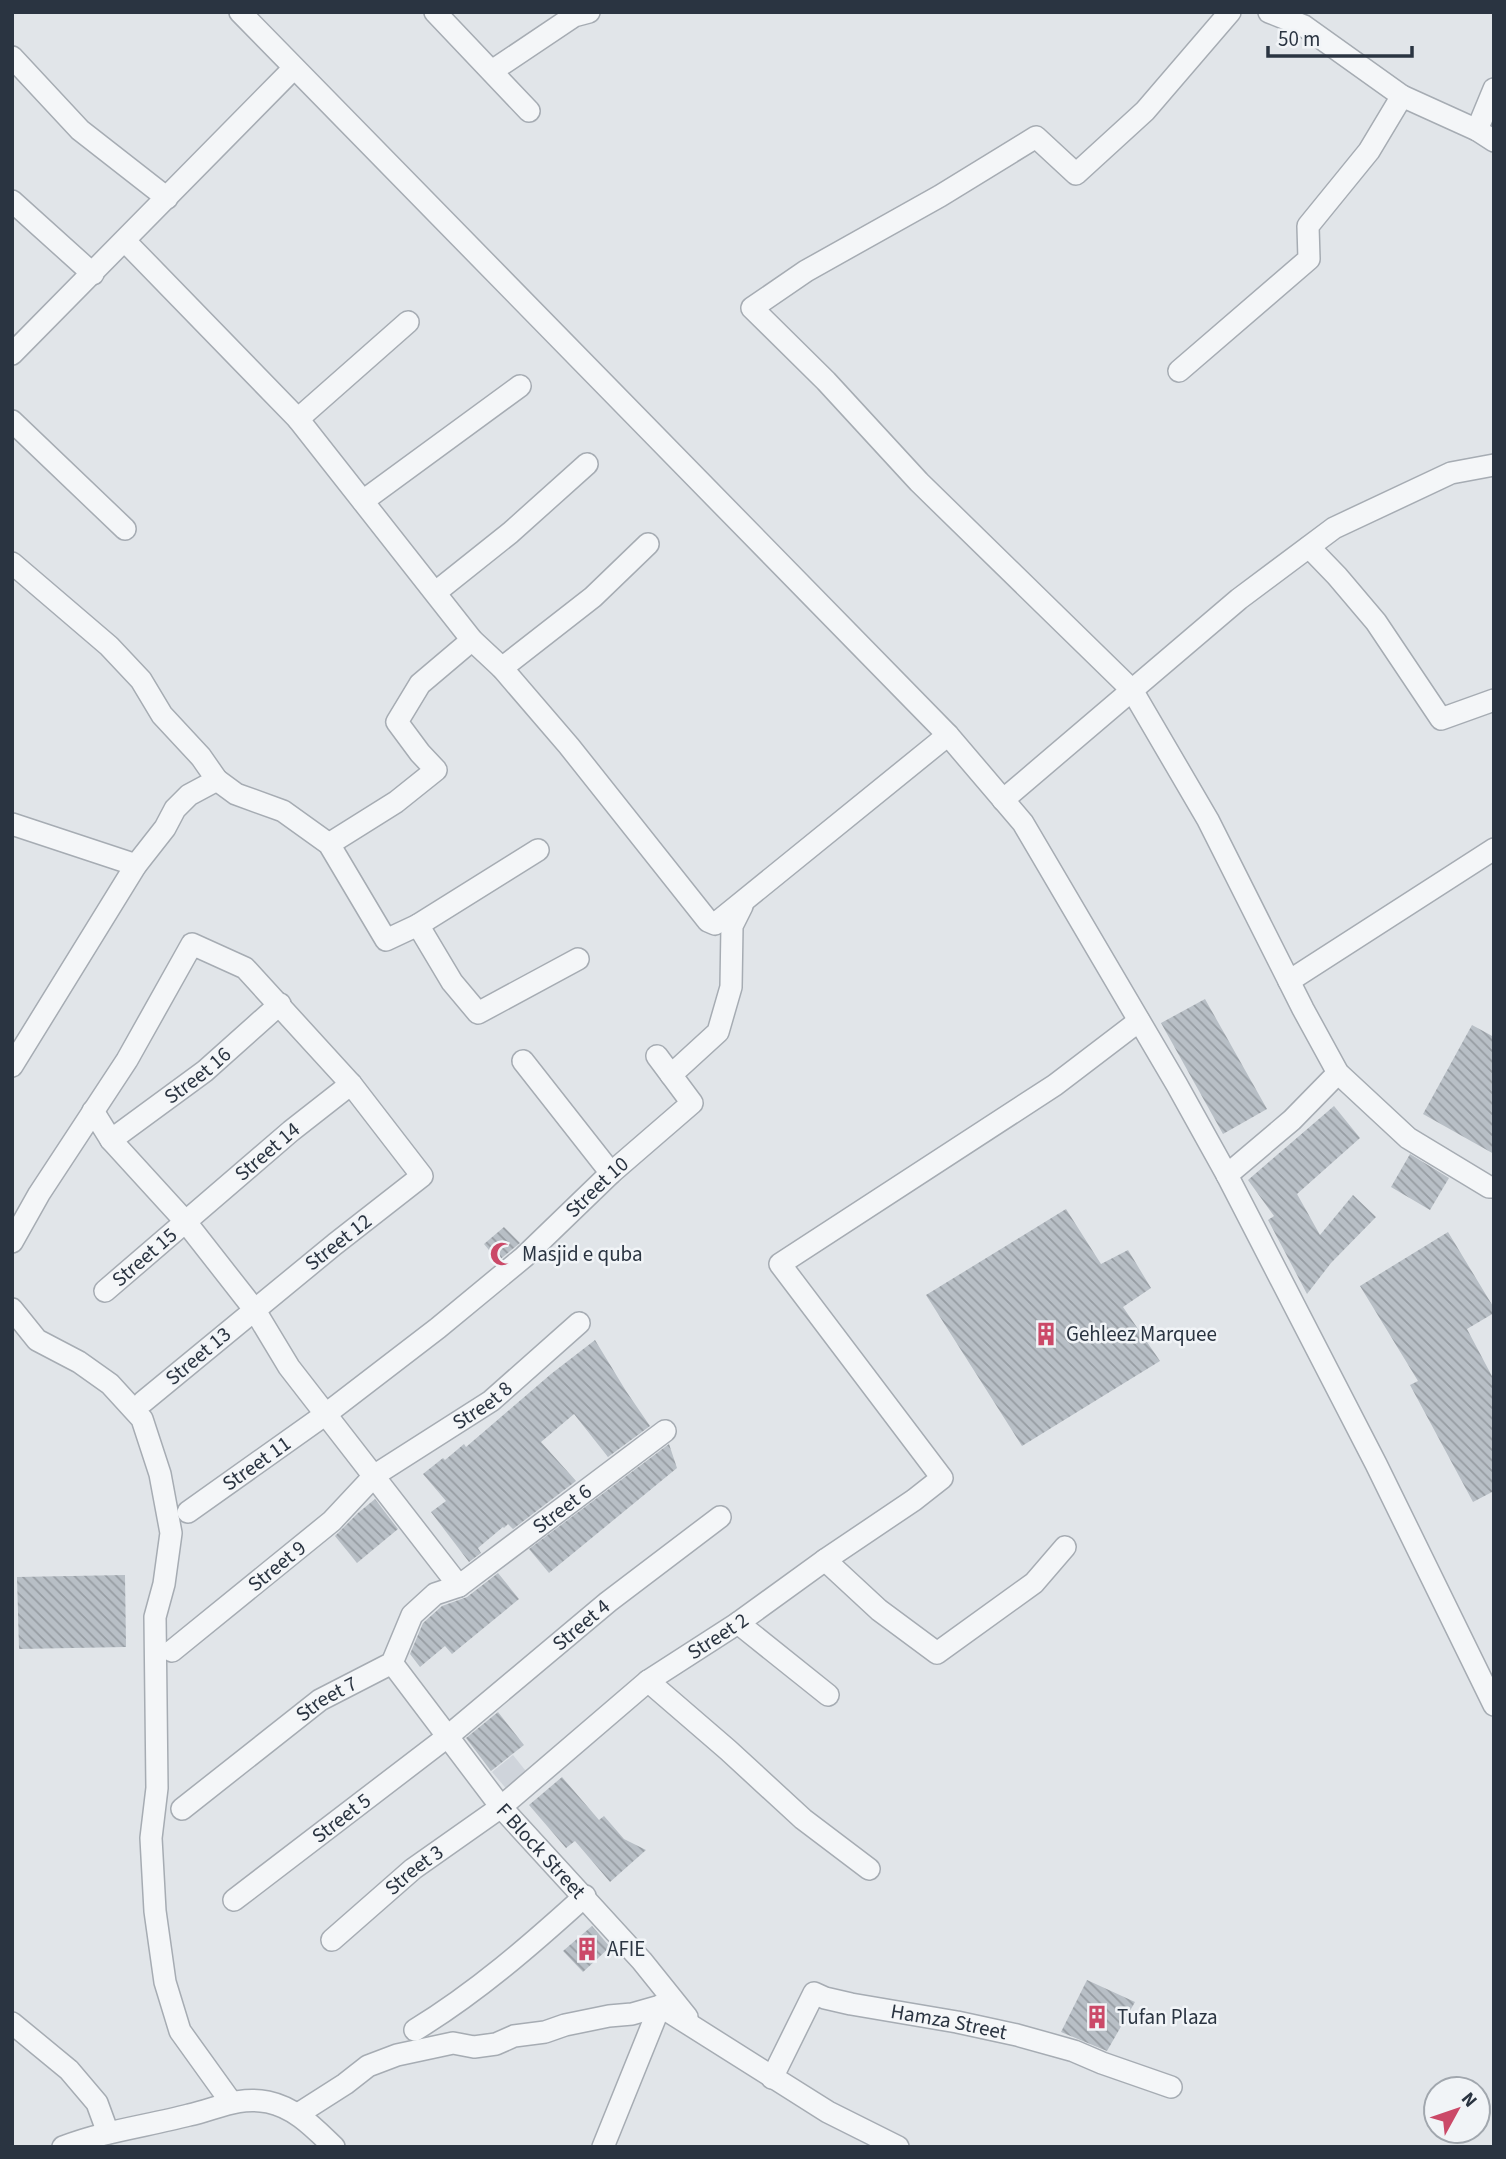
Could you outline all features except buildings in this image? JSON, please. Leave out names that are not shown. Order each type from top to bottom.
[{"type":"street","points":[[240,12],[948,735],[1023,823],[1227,1175],[1376,1464],[1494,1705]]},
{"type":"street","points":[[435,12],[529,111]]},
{"type":"street","points":[[1230,12],[1145,111],[1076,174],[1036,137],[940,196],[806,271],[752,309],[827,381],[919,482],[1132,690],[1208,820],[1338,1073],[1408,1138],[1489,1187],[1494,1187]]},
{"type":"street","points":[[1269,12],[1308,19],[1402,96],[1485,135],[1494,89]]},
{"type":"street","points":[[492,71],[579,14]]},
{"type":"street","points":[[12,57],[80,130],[167,198]]},
{"type":"street","points":[[13,352],[294,68]]},
{"type":"street","points":[[1179,371],[1309,259],[1308,226],[1368,151],[1402,96]]},
{"type":"street","points":[[12,201],[93,274]]},
{"type":"street","points":[[125,241],[298,419],[472,640],[502,668],[569,746],[708,921],[715,924],[948,735]]},
{"type":"street","points":[[298,419],[408,322]]},
{"type":"street","points":[[363,501],[520,386]]},
{"type":"street","points":[[12,421],[125,529]]},
{"type":"street","points":[[436,592],[510,533],[587,464]]},
{"type":"street","points":[[1003,800],[1239,599],[1334,528],[1451,473],[1494,465]]},
{"type":"street","points":[[502,668],[593,597],[648,544]]},
{"type":"street","points":[[1309,547],[1376,622],[1440,719],[1494,700]]},
{"type":"street","points":[[12,562],[109,646],[141,680],[162,715],[201,757],[217,780],[236,794],[283,811],[329,844],[386,940],[418,925],[538,850]]},
{"type":"street","points":[[329,844],[396,802],[436,770],[420,754],[397,722],[420,684],[472,640]]},
{"type":"street","points":[[12,1066],[136,864],[175,809],[189,795],[217,780]]},
{"type":"street","points":[[12,824],[136,864]]},
{"type":"street","points":[[1289,981],[1494,849]]},
{"type":"street","points":[[671,1075],[718,1032],[731,987],[732,926],[746,898]]},
{"type":"street","points":[[418,925],[452,982],[478,1013],[579,959]]},
{"type":"street","points":[[12,1242],[39,1194],[127,1060],[192,944],[245,968],[351,1084]]},
{"type":"street","name":"Street 16","points":[[111,1140],[205,1071],[280,1004]]},
{"type":"street","name":"Street 2","points":[[501,1807],[648,1681],[738,1623],[942,1478],[780,1264],[1055,1085],[1139,1021]]},
{"type":"street","name":"Street 10","points":[[326,1414],[438,1328],[524,1257],[611,1173],[692,1103],[657,1056]]},
{"type":"street","points":[[523,1061],[611,1173]]},
{"type":"street","points":[[1227,1175],[1292,1120],[1338,1073]]},
{"type":"street","name":"Street 12","points":[[254,1310],[422,1176],[351,1084]]},
{"type":"street","name":"Street 14","points":[[185,1221],[351,1084]]},
{"type":"street","points":[[93,1111],[111,1140],[185,1221],[254,1310],[289,1367],[375,1475],[458,1586],[435,1594],[412,1615],[392,1663]]},
{"type":"street","name":"Street 15","points":[[105,1291],[185,1221]]},
{"type":"street","points":[[12,1309],[37,1340],[79,1362],[118,1392],[142,1419],[160,1474],[171,1533],[164,1584],[155,1617],[157,1788],[151,1838],[155,1911],[164,1982],[180,2031],[231,2102]]},
{"type":"street","name":"Street 13","points":[[143,1402],[254,1310]]},
{"type":"street","name":"Street 8","points":[[375,1475],[491,1401],[579,1323]]},
{"type":"street","name":"Street 11","points":[[188,1512],[326,1414]]},
{"type":"street","name":"Street 6","points":[[458,1586],[665,1431]]},
{"type":"street","name":"Street 9","points":[[172,1651],[332,1521],[375,1475]]},
{"type":"street","name":"Street 4","points":[[447,1737],[608,1602],[720,1517]]},
{"type":"street","points":[[825,1560],[878,1610],[937,1653],[1034,1583],[1065,1547]]},
{"type":"street","points":[[738,1623],[828,1695]]},
{"type":"street","name":"F Block Street","points":[[392,1663],[501,1807],[585,1896],[699,2032]]},
{"type":"street","name":"Street 7","points":[[182,1809],[320,1700],[392,1663]]},
{"type":"street","points":[[648,1681],[803,1819],[869,1869]]},
{"type":"street","name":"Street 5","points":[[234,1900],[447,1737]]},
{"type":"street","name":"Street 3","points":[[332,1940],[413,1869],[501,1807]]},
{"type":"street","points":[[415,2030],[443,2013],[518,1956],[585,1896]]},
{"type":"street","name":"Hamza Street","points":[[772,2078],[814,1993],[838,2001],[957,2022],[1028,2038],[1074,2051],[1171,2087]]},
{"type":"street","points":[[298,2114],[368,2066],[397,2055],[453,2043],[474,2047],[496,2044],[513,2036],[545,2032],[565,2025],[632,2014],[660,2006],[828,2112],[898,2147]]},
{"type":"street","points":[[603,2147],[660,2006]]},
{"type":"street","points":[[12,2023],[69,2070],[97,2103],[96,2139]]},
{"type":"street","points":[[63,2147],[191,2115],[231,2102],[268,2102],[298,2114],[334,2147]]},
{"type":"shaded area","points":[[513,1755],[529,1775],[509,1792],[492,1772]]},
{"type":"place","name":"Masjid e quba","points":[[502,1254]]},
{"type":"place","name":"Gehleez Marquee","points":[[1046,1334]]},
{"type":"place","name":"AFIE","points":[[587,1949]]},
{"type":"place","name":"Tufan Plaza","points":[[1097,2017]]}]
